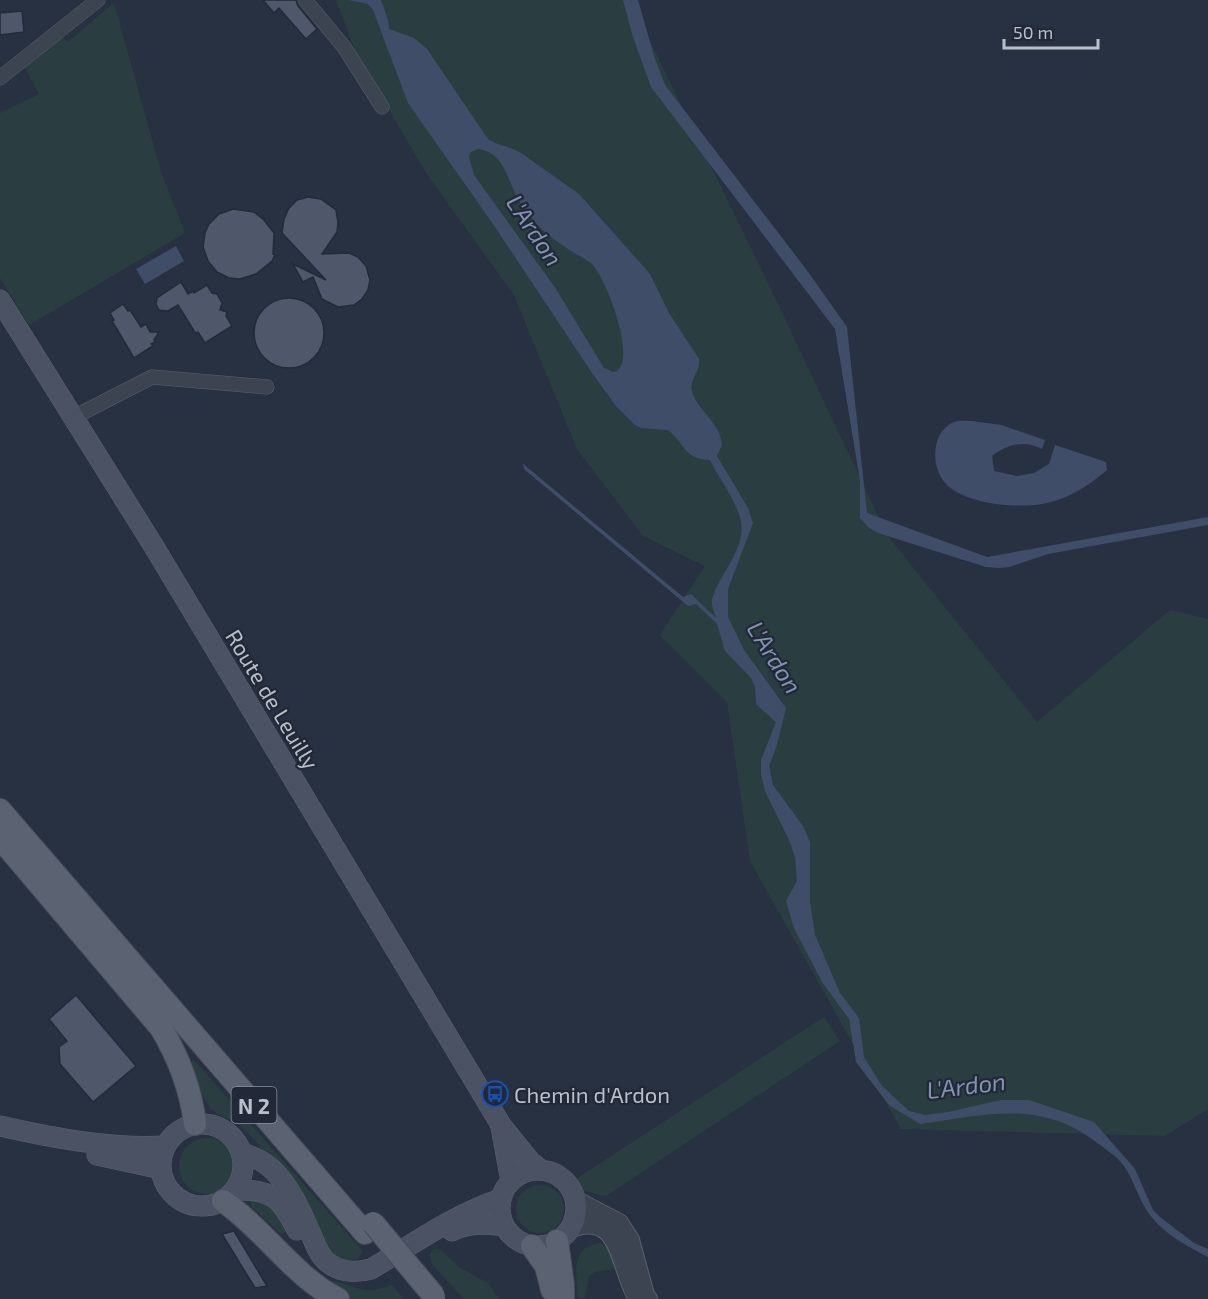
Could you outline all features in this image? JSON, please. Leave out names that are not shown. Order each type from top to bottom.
[{"type":"main road","name":"Route de Leuilly","points":[[0,300],[74,417],[501,1125]]},
{"type":"main road","name":"N 2","points":[[0,810],[343,1208],[369,1228],[430,1298]]},
{"type":"main road","points":[[0,838],[161,1028],[177,1058],[190,1092],[195,1124]]},
{"type":"main road","points":[[229,1196],[242,1178],[244,1165],[242,1152],[236,1141],[218,1127],[207,1124],[195,1124],[178,1132],[165,1146],[161,1168],[169,1190],[185,1203],[204,1207],[229,1196],[256,1190],[270,1194],[279,1202],[294,1224],[313,1260],[323,1272],[340,1280],[359,1282],[373,1277],[464,1225],[504,1226]]},
{"type":"main road","points":[[501,1125],[531,1162],[567,1184],[575,1200],[576,1209],[564,1234],[563,1299]]},
{"type":"main road","points":[[501,1125],[512,1181]]},
{"type":"main road","points":[[0,1126],[68,1139],[124,1146],[165,1146]]},
{"type":"main road","points":[[0,1139],[111,1157],[161,1168]]},
{"type":"main road","points":[[242,1152],[262,1161],[274,1171],[299,1207],[318,1250],[327,1262],[343,1271],[359,1272],[371,1269],[463,1216],[501,1199]]},
{"type":"main road","points":[[541,1170],[520,1174],[512,1181],[501,1199],[501,1217],[504,1226],[513,1237],[532,1246],[549,1245],[564,1234]]},
{"type":"main road","points":[[229,1196],[248,1220],[317,1286],[338,1299]]},
{"type":"main road","points":[[532,1246],[546,1266],[552,1287],[551,1299]]},
{"type":"street","points":[[0,78],[98,0]]},
{"type":"street","points":[[305,0],[344,46],[382,107]]},
{"type":"street","points":[[74,417],[152,377],[267,387]]},
{"type":"street","points":[[575,1200],[619,1223],[630,1240],[648,1299]]},
{"type":"street","points":[[564,1234],[579,1225],[596,1225],[609,1232],[620,1249],[626,1274],[639,1299]]},
{"type":"green space","points":[[336,0],[630,0],[767,281],[887,535],[1037,722],[1170,610],[1208,619],[1208,1109],[1165,1136],[901,1129],[750,861],[727,702],[660,635],[705,566],[643,536],[577,449],[514,295],[426,173],[356,53]]},
{"type":"green space","points":[[114,3],[161,172],[185,233],[29,325],[0,278],[0,113],[39,94],[23,64],[61,35],[68,42]]},
{"type":"green space","points":[[824,1017],[840,1041],[606,1196],[584,1191],[576,1179]]},
{"type":"green space","points":[[194,1060],[361,1249],[362,1252],[357,1261],[348,1264],[328,1254],[317,1223],[255,1140],[241,1126],[211,1110],[200,1091],[189,1062]]},
{"type":"green space","points":[[207,1138],[218,1140],[227,1146],[233,1155],[235,1166],[233,1177],[227,1186],[218,1192],[207,1194],[196,1192],[187,1186],[181,1177],[179,1166],[181,1155],[187,1146],[196,1140]]},
{"type":"green space","points":[[535,1185],[545,1185],[557,1192],[564,1204],[564,1214],[557,1226],[545,1233],[535,1233],[520,1222],[516,1214],[516,1204],[527,1189]]},
{"type":"green space","points":[[250,1197],[266,1200],[287,1224],[286,1232],[281,1234],[251,1206]]},
{"type":"green space","points":[[602,1243],[615,1257],[614,1269],[595,1272],[589,1276],[585,1298],[578,1298],[576,1271],[580,1255],[584,1249]]},
{"type":"green space","points":[[434,1248],[440,1250],[460,1268],[488,1283],[496,1295],[502,1299],[464,1299],[432,1264],[430,1254]]},
{"type":"green space","points":[[325,1281],[370,1290],[392,1285],[404,1299],[352,1299]]},
{"type":"water","points":[[349,0],[381,0],[389,29],[414,38],[427,49],[488,139],[521,153],[579,194],[650,274],[669,313],[699,359],[692,382],[692,391],[717,429],[722,445],[717,456],[748,508],[753,523],[728,589],[728,617],[744,650],[786,708],[769,766],[773,785],[803,826],[810,842],[810,901],[815,935],[840,993],[859,1018],[864,1057],[882,1086],[909,1111],[925,1115],[1001,1100],[1029,1100],[1094,1122],[1135,1169],[1153,1210],[1194,1243],[1208,1249],[1208,1257],[1183,1243],[1160,1226],[1147,1211],[1121,1162],[1075,1129],[1054,1120],[1033,1115],[1011,1114],[989,1114],[920,1124],[889,1105],[856,1062],[849,1019],[822,982],[794,928],[786,901],[797,881],[795,858],[790,842],[765,791],[761,774],[761,760],[776,722],[756,704],[755,687],[751,678],[725,651],[717,624],[696,604],[688,606],[525,470],[522,463],[683,597],[691,594],[716,618],[712,600],[736,552],[741,532],[741,522],[736,507],[710,460],[690,454],[668,430],[641,428],[635,425],[616,406],[408,103],[373,10],[368,4]],"holes":[[[478,149],[486,151],[499,160],[518,198],[537,224],[557,241],[591,263],[599,274],[612,302],[621,336],[622,363],[617,371],[613,372],[604,368],[556,289],[474,175],[469,157],[471,152]]]},
{"type":"water","points":[[623,0],[638,0],[665,85],[806,269],[847,327],[867,513],[987,557],[1208,517],[1208,525],[1048,554],[999,568],[986,567],[878,533],[868,527],[860,518],[860,481],[835,329],[651,87],[633,37]]},
{"type":"water","points":[[176,246],[184,261],[145,284],[136,269]]},
{"type":"water","points":[[956,421],[1001,425],[1045,440],[1042,449],[1022,444],[1010,446],[998,452],[992,456],[994,471],[1017,476],[1034,473],[1049,464],[1055,445],[1106,462],[1107,470],[1076,492],[1043,504],[999,504],[970,498],[958,493],[942,479],[938,471],[935,452],[940,434],[946,427]]},
{"type":"building","points":[[263,0],[296,0],[298,6],[317,29],[306,39],[279,8],[274,13]]},
{"type":"building","points":[[22,11],[24,32],[0,35],[0,13]]},
{"type":"building","points":[[308,197],[321,199],[336,210],[337,232],[322,254],[349,253],[358,257],[366,266],[370,280],[368,290],[354,305],[338,307],[322,299],[313,277],[303,282],[293,264],[326,280],[282,233],[284,219],[289,208],[297,200]]},
{"type":"building","points":[[233,209],[254,212],[274,233],[273,254],[275,255],[272,261],[256,274],[240,279],[229,278],[217,272],[208,261],[203,247],[209,224],[219,214]]},
{"type":"building","points":[[181,282],[188,294],[207,285],[212,293],[217,294],[222,303],[220,310],[227,312],[226,316],[232,326],[205,343],[198,332],[196,334],[178,305],[168,311],[159,310],[156,304],[157,298]]},
{"type":"building","points":[[282,298],[296,298],[309,304],[318,313],[324,326],[322,346],[314,358],[296,368],[282,368],[269,362],[260,353],[254,340],[254,326],[260,313],[269,304]]},
{"type":"building","points":[[123,304],[128,311],[130,310],[141,327],[146,324],[150,332],[159,332],[155,342],[151,344],[153,346],[134,358],[112,321],[114,320],[110,313]]},
{"type":"building","points":[[76,995],[136,1066],[93,1102],[60,1064],[59,1047],[67,1041],[49,1019]]},
{"type":"building","points":[[234,1231],[267,1286],[255,1288],[222,1234]]},
{"type":"place","name":"Chemin d'Ardon","points":[[495,1094]]},
{"type":"water label","name":"L'Ardon","points":[[535,230]]},
{"type":"water label","name":"L'Ardon","points":[[775,657]]},
{"type":"water label","name":"L'Ardon","points":[[966,1085]]}]
